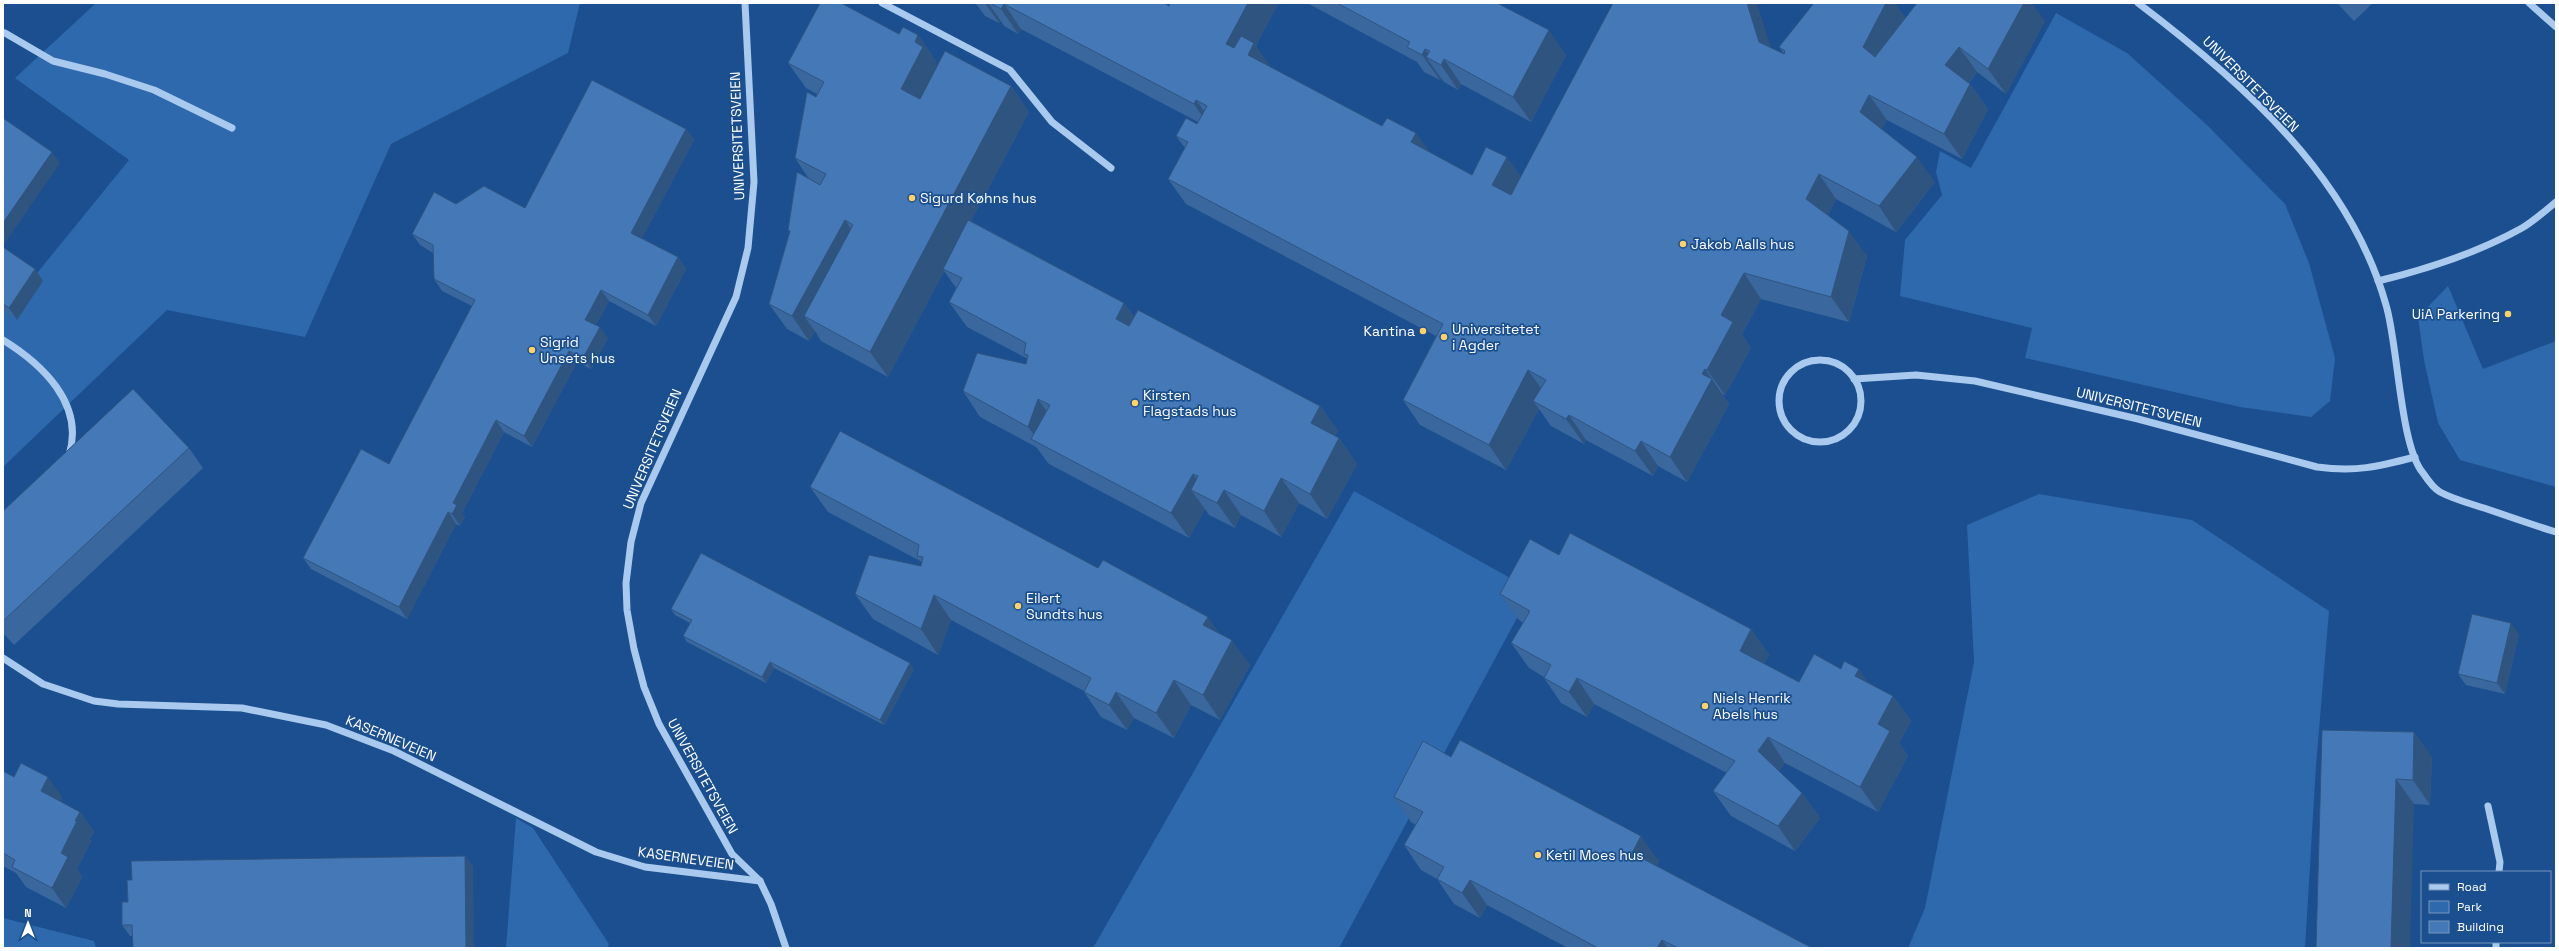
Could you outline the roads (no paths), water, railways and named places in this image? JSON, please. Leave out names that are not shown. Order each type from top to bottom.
[{"type":"street","name":"UNIVERSITETSVEIEN","points":[[745,3],[754,182],[748,248],[736,296],[641,503],[630,542],[626,583],[627,610],[634,648],[644,687],[659,724],[732,854],[760,881],[771,904],[786,948]]},
{"type":"street","points":[[882,3],[1010,70],[1052,122],[1110,168]]},
{"type":"street","name":"UNIVERSITETSVEIEN","points":[[2138,3],[2206,55],[2276,122],[2330,188],[2356,231],[2378,281],[2391,326],[2406,424],[2415,457],[2421,472],[2438,491],[2556,532]]},
{"type":"street","points":[[2529,3],[2556,27]]},
{"type":"street","points":[[5,33],[53,61],[105,74],[154,90],[232,128]]},
{"type":"street","points":[[2378,281],[2428,268],[2476,251],[2523,228],[2556,202]]},
{"type":"street","points":[[3,340],[37,364],[50,377],[64,398],[71,422],[72,446],[66,464]]},
{"type":"street","points":[[1820,360],[1833,362],[1845,369],[1854,379],[1861,399],[1860,410],[1851,426],[1837,438],[1818,441],[1799,436],[1789,428],[1782,416],[1779,403],[1780,390],[1786,378],[1795,368],[1820,360]]},
{"type":"street","name":"UNIVERSITETSVEIEN","points":[[1854,379],[1916,375],[1974,381],[2138,419],[2317,467],[2344,470],[2369,469],[2415,457]]},
{"type":"street","name":"KASERNEVEIEN","points":[[3,658],[43,684],[94,701],[118,704],[242,708],[326,725],[394,751],[596,852],[644,867],[760,881]]},
{"type":"street","points":[[2488,806],[2500,862],[2499,871]]},
{"type":"place","name":"Sigurd Køhns hus","points":[[912,198]]},
{"type":"place","name":"Jakob Aalls hus","points":[[1683,244]]},
{"type":"place","name":"UiA Parkering","points":[[2508,314]]},
{"type":"place","name":"Kantina","points":[[1423,331]]},
{"type":"place","name":"Universitetet i Agder","points":[[1444,337]]},
{"type":"place","name":"Sigrid Unsets hus","points":[[532,350]]},
{"type":"place","name":"Kirsten Flagstads hus","points":[[1135,403]]},
{"type":"place","name":"Eilert Sundts hus","points":[[1018,606]]},
{"type":"place","name":"Niels Henrik Abels hus","points":[[1705,706]]},
{"type":"place","name":"Ketil Moes hus","points":[[1538,855]]}]
